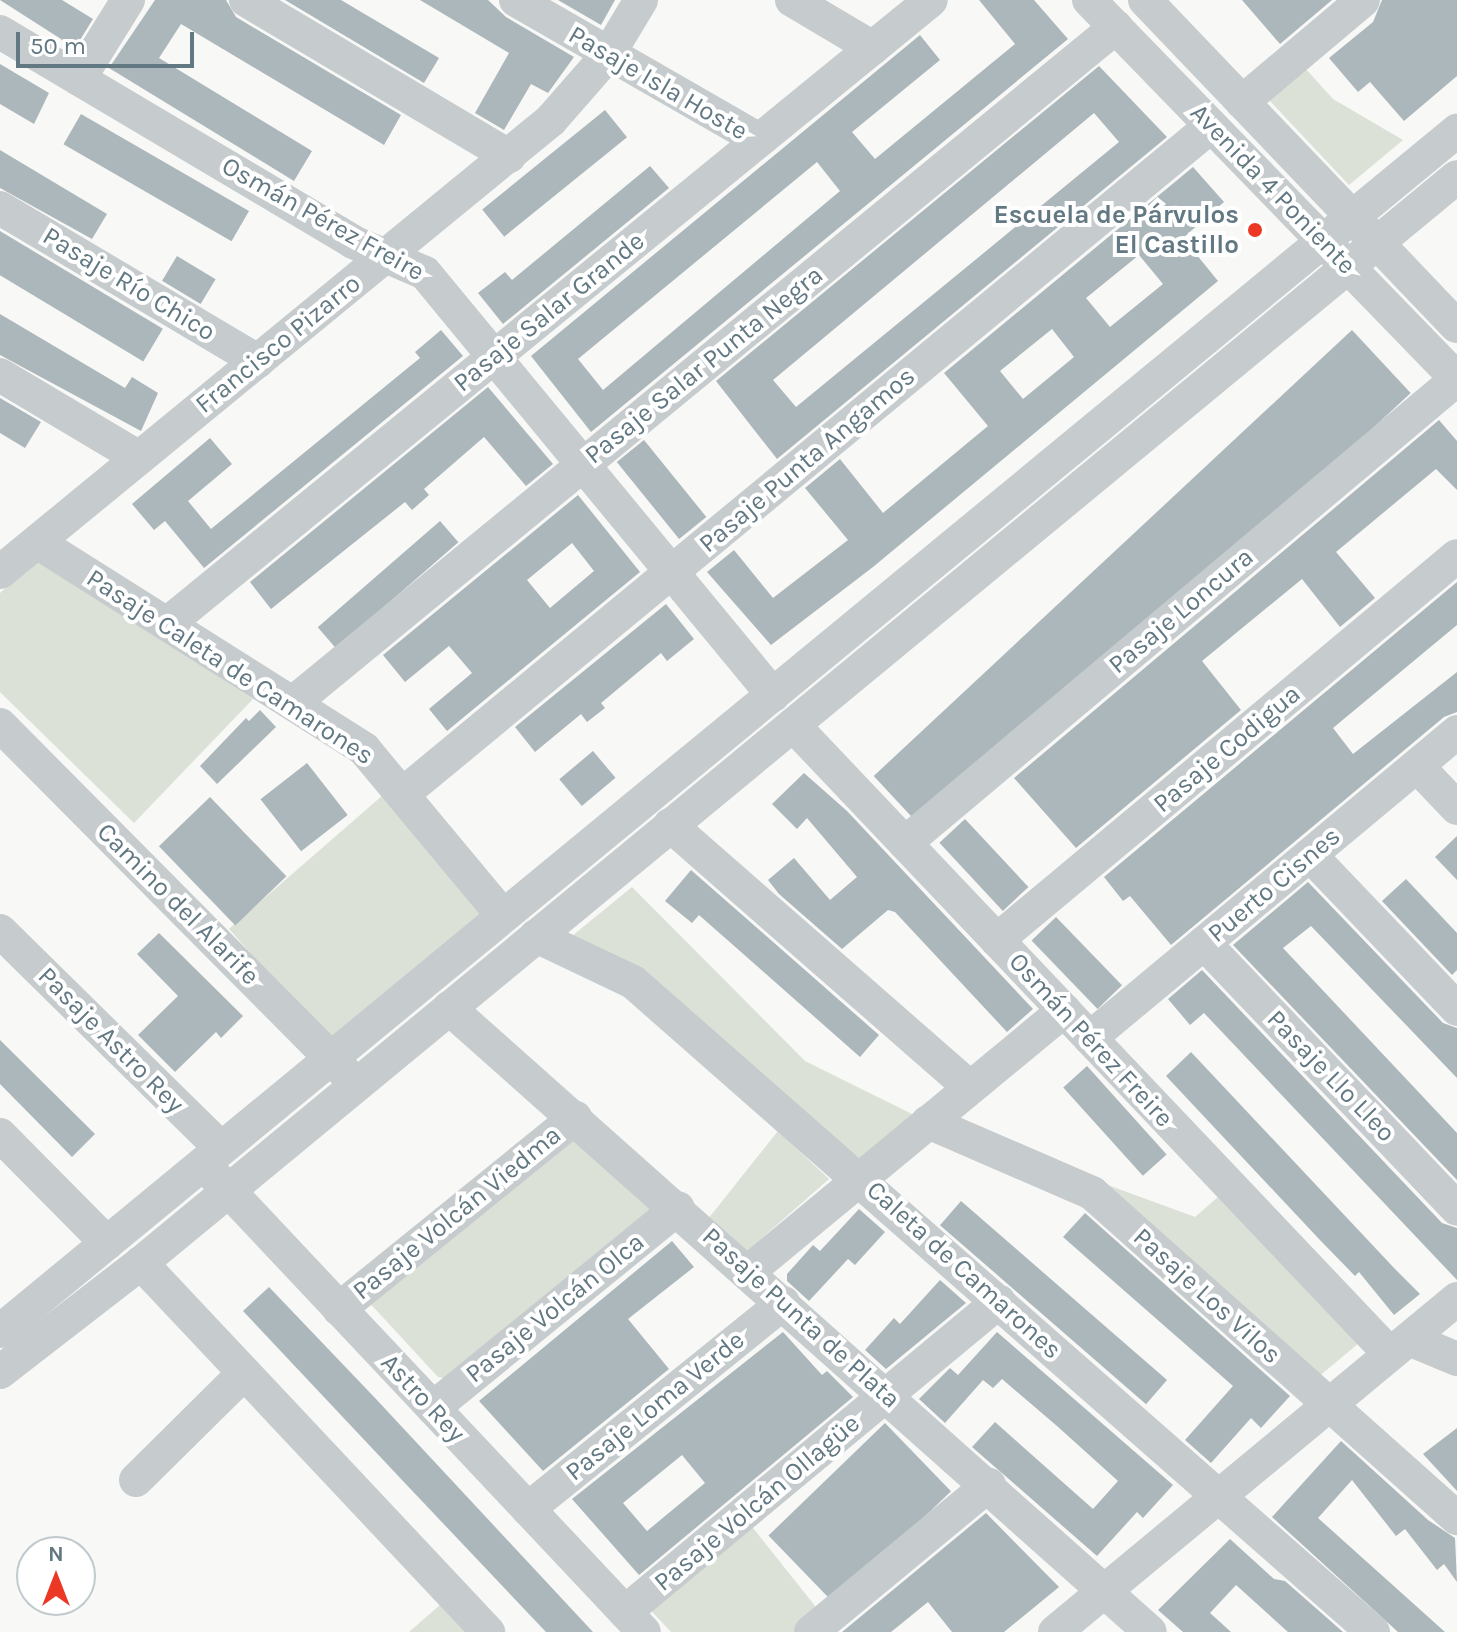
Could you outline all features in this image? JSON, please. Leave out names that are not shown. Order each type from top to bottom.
[{"type":"street","points":[[79,79],[128,0]]},
{"type":"street","points":[[246,0],[509,156]]},
{"type":"street","name":"Pasaje Isla Hoste","points":[[516,0],[759,140]]},
{"type":"street","name":"Francisco Pizarro","points":[[15,552],[139,458],[565,107],[608,55],[641,0]]},
{"type":"street","points":[[792,0],[873,48]]},
{"type":"street","name":"Pasaje Salar Grande","points":[[167,624],[931,0]]},
{"type":"street","name":"Avenida 4 Poniente","points":[[1089,0],[1457,379]]},
{"type":"street","points":[[1242,102],[1363,0]]},
{"type":"street","name":"Avenida 4 Poniente","points":[[1149,1],[1457,326]]},
{"type":"street","name":"Pasaje Salar Punta Negra","points":[[293,703],[1116,27]]},
{"type":"street","name":"Osmán Pérez Freire","points":[[0,32],[353,242],[388,255],[434,281],[773,695]]},
{"type":"street","name":"Pasaje Punta Angamos","points":[[404,793],[1211,126]]},
{"type":"street","points":[[0,1331],[1457,131]]},
{"type":"street","points":[[0,1372],[141,1263],[1457,177]]},
{"type":"street","name":"Pasaje Río Chico","points":[[0,208],[258,361]]},
{"type":"street","points":[[0,375],[139,458]]},
{"type":"street","name":"Pasaje Loncura","points":[[905,843],[1457,379]]},
{"type":"street","name":"Pasaje Caleta de Camarones","points":[[15,552],[167,624],[364,749],[404,793],[503,916]]},
{"type":"street","name":"Pasaje Codigua","points":[[997,940],[1457,556]]},
{"type":"street","name":"Camino del Alarife","points":[[0,725],[357,1083]]},
{"type":"street","name":"Osmán Pérez Freire","points":[[793,725],[1090,1038],[1399,1347],[1457,1359]]},
{"type":"street","name":"Puerto Cisnes","points":[[1090,1038],[1457,732]]},
{"type":"street","points":[[1417,766],[1457,808]]},
{"type":"street","points":[[670,825],[970,1088]]},
{"type":"street","points":[[1310,855],[1457,1009]]},
{"type":"street","name":"Pasaje Astro Rey","points":[[0,931],[212,1156]]},
{"type":"street","name":"Caleta de Camarones","points":[[536,936],[633,982],[861,1179],[1373,1632]]},
{"type":"street","name":"Pasaje Llo Lleo","points":[[1204,943],[1457,1209]]},
{"type":"street","name":"Pasaje Punta de Plata","points":[[449,1008],[749,1271],[1150,1632]]},
{"type":"street","points":[[749,1271],[1064,1010]]},
{"type":"street","name":"Pasaje Volcán Viedma","points":[[339,1309],[575,1118]]},
{"type":"street","name":"Pasaje Los Vilos","points":[[928,1122],[1092,1193],[1457,1518]]},
{"type":"street","points":[[0,1135],[107,1243]]},
{"type":"street","name":"Astro Rey","points":[[212,1156],[228,1190],[634,1622]]},
{"type":"street","name":"Pasaje Volcán Olca","points":[[433,1408],[678,1208]]},
{"type":"street","points":[[141,1263],[488,1632]]},
{"type":"street","points":[[1055,1632],[1457,1299]]},
{"type":"street","name":"Pasaje Volcán Ollagüe","points":[[634,1622],[887,1395],[999,1301]]},
{"type":"street","name":"Pasaje Loma Verde","points":[[528,1509],[783,1303]]},
{"type":"street","points":[[136,1480],[244,1373]]},
{"type":"street","points":[[811,1632],[989,1485]]},
{"type":"shaded area","points":[[1304,67],[1333,99],[1403,140],[1349,185],[1268,99]]},
{"type":"shaded area","points":[[38,559],[253,699],[134,823],[0,692],[0,593]]},
{"type":"shaded area","points":[[383,795],[488,916],[334,1050],[229,929]]},
{"type":"shaded area","points":[[632,887],[805,1061],[912,1114],[912,1120],[862,1162],[561,945]]},
{"type":"shaded area","points":[[778,1131],[829,1179],[745,1253],[708,1219]]},
{"type":"shaded area","points":[[570,1134],[653,1209],[448,1379],[438,1377],[365,1298]]},
{"type":"shaded area","points":[[1086,1177],[1195,1217],[1225,1191],[1359,1343],[1317,1378]]},
{"type":"shaded area","points":[[746,1519],[819,1611],[793,1632],[671,1632],[644,1603]]},
{"type":"shaded area","points":[[440,1605],[465,1632],[409,1632]]},
{"type":"building","points":[[0,0],[62,0],[93,19],[75,48]]},
{"type":"building","points":[[155,0],[226,0],[236,17],[401,115],[384,145],[181,24],[159,58],[312,151],[294,181],[109,68]]},
{"type":"building","points":[[285,0],[341,0],[439,58],[424,83]]},
{"type":"building","points":[[420,0],[488,0],[506,17],[574,57],[548,93],[531,84],[504,130],[475,113],[509,53]]},
{"type":"building","points":[[558,0],[615,0],[601,25]]},
{"type":"building","points":[[979,0],[1034,0],[1068,39],[591,432],[531,356],[920,35],[940,60],[852,132],[875,159],[1015,44]],"holes":[[[817,162],[840,191],[603,390],[578,359]]]},
{"type":"building","points":[[1242,0],[1332,0],[1280,44]]},
{"type":"building","points":[[1382,0],[1457,0],[1457,76],[1404,121],[1370,82],[1358,92],[1329,58],[1373,22]]},
{"type":"building","points":[[0,64],[49,93],[34,124],[0,104]]},
{"type":"building","points":[[1099,66],[1167,137],[777,459],[716,381]],"holes":[[[1094,113],[1119,142],[796,407],[773,380]]]},
{"type":"building","points":[[605,110],[627,137],[504,237],[482,209]]},
{"type":"building","points":[[81,114],[249,211],[232,241],[64,144]]},
{"type":"building","points":[[0,150],[107,214],[92,239],[0,188]]},
{"type":"building","points":[[650,166],[669,188],[503,324],[478,293],[505,272],[512,280]]},
{"type":"building","points":[[1193,167],[1224,202],[1183,238],[1218,281],[873,567],[771,645],[707,572],[734,550],[773,598],[848,540],[805,488],[840,459],[883,513],[988,426],[944,373]],"holes":[[[1139,255],[1163,284],[1110,327],[1086,298]],[[1052,329],[1074,357],[1023,399],[1000,371]]]},
{"type":"building","points":[[0,231],[163,329],[143,361],[0,275]]},
{"type":"building","points":[[177,256],[216,279],[201,304],[162,281]]},
{"type":"building","points":[[0,314],[125,388],[132,377],[158,393],[141,431],[0,355]]},
{"type":"building","points":[[441,330],[463,356],[204,568],[165,521],[154,530],[132,504],[210,438],[232,464],[188,501],[211,529],[420,358],[415,352]]},
{"type":"building","points":[[1352,330],[1411,393],[932,839],[874,776]]},
{"type":"building","points":[[488,387],[553,464],[526,486],[484,437],[424,489],[429,495],[412,510],[405,502],[271,609],[250,582]]},
{"type":"building","points":[[0,398],[41,422],[25,448],[0,433]]},
{"type":"building","points":[[1439,420],[1457,441],[1457,490],[1436,469],[1336,552],[1375,598],[1340,627],[1302,579],[1202,661],[1241,710],[1076,848],[1014,778]]},
{"type":"building","points":[[644,440],[706,517],[679,539],[617,462]]},
{"type":"building","points":[[578,495],[640,572],[447,731],[429,709],[472,673],[449,646],[405,682],[383,655]],"holes":[[[572,543],[594,571],[550,608],[527,580]]]},
{"type":"building","points":[[440,521],[458,542],[336,648],[318,627]]},
{"type":"building","points":[[1457,582],[1457,625],[1333,728],[1353,754],[1457,672],[1457,712],[1444,717],[1171,945],[1130,896],[1123,901],[1104,877]]},
{"type":"building","points":[[666,604],[694,639],[667,661],[661,653],[601,703],[605,708],[587,722],[581,714],[535,752],[515,727]]},
{"type":"building","points":[[260,710],[276,727],[217,784],[200,766],[246,718],[249,721]]},
{"type":"building","points":[[593,751],[615,778],[582,806],[559,779]]},
{"type":"building","points":[[307,763],[348,815],[301,851],[261,799]]},
{"type":"building","points":[[804,773],[847,811],[1033,1009],[1007,1032],[895,912],[888,910],[842,949],[779,894],[768,880],[794,858],[830,900],[857,877],[807,818],[797,829],[772,804]]},
{"type":"building","points":[[210,797],[286,876],[235,925],[159,846]]},
{"type":"building","points":[[965,819],[1028,887],[1003,911],[939,843]]},
{"type":"building","points":[[1457,836],[1457,880],[1435,857]]},
{"type":"building","points":[[691,870],[879,1035],[860,1057],[699,915],[692,923],[665,901]]},
{"type":"building","points":[[1406,879],[1457,933],[1457,970],[1452,975],[1382,901]]},
{"type":"building","points":[[1308,882],[1443,1023],[1457,1028],[1457,1078],[1311,926],[1283,948],[1457,1133],[1457,1180],[1233,945]]},
{"type":"building","points":[[1056,917],[1122,985],[1098,1009],[1032,941]]},
{"type":"building","points":[[159,933],[243,1016],[221,1038],[216,1032],[175,1072],[138,1035],[178,996],[137,954]]},
{"type":"building","points":[[1202,970],[1442,1223],[1457,1228],[1457,1280],[1204,1013],[1190,1025],[1168,999]]},
{"type":"building","points":[[0,1040],[95,1134],[72,1157],[0,1084]]},
{"type":"building","points":[[1191,1052],[1420,1294],[1394,1315],[1359,1272],[1355,1276],[1319,1239],[1166,1076]]},
{"type":"building","points":[[1087,1066],[1167,1154],[1143,1176],[1063,1087]]},
{"type":"building","points":[[961,1201],[1167,1380],[1146,1404],[940,1225]]},
{"type":"building","points":[[859,1209],[885,1232],[855,1265],[848,1259],[809,1301],[787,1281],[787,1274],[813,1245],[820,1251]]},
{"type":"building","points":[[1085,1213],[1290,1396],[1261,1428],[1251,1418],[1211,1463],[1185,1440],[1233,1386],[1063,1237]]},
{"type":"building","points":[[672,1241],[694,1267],[628,1319],[669,1369],[543,1471],[479,1401]]},
{"type":"building","points":[[940,1280],[966,1303],[886,1369],[865,1350],[894,1318],[900,1324]]},
{"type":"building","points":[[269,1287],[593,1632],[546,1632],[243,1311]]},
{"type":"building","points":[[783,1332],[822,1375],[827,1371],[853,1397],[639,1575],[572,1499]],"holes":[[[682,1455],[705,1483],[647,1531],[623,1503]]]},
{"type":"building","points":[[997,1332],[1173,1485],[1143,1518],[1137,1512],[1097,1556],[972,1447],[995,1422],[1093,1509],[1118,1481],[1057,1426],[1002,1379],[993,1388],[983,1380],[945,1423],[919,1399],[950,1368],[958,1375]]},
{"type":"building","points":[[885,1423],[951,1491],[834,1604],[768,1536]]},
{"type":"building","points":[[1457,1428],[1457,1491],[1423,1454]]},
{"type":"building","points":[[1341,1441],[1428,1520],[1455,1538],[1457,1582],[1444,1564],[1437,1570],[1405,1529],[1396,1536],[1352,1480],[1318,1518],[1445,1632],[1398,1632],[1272,1517]]},
{"type":"building","points":[[986,1513],[1059,1587],[1004,1632],[952,1632],[928,1602],[891,1632],[842,1632]]},
{"type":"building","points":[[1230,1539],[1274,1579],[1285,1581],[1343,1632],[1288,1632],[1236,1585],[1210,1613],[1231,1632],[1183,1632],[1158,1610]]},
{"type":"place","name":"Escuela de Párvulos El Castillo","points":[[1255,230]]}]
